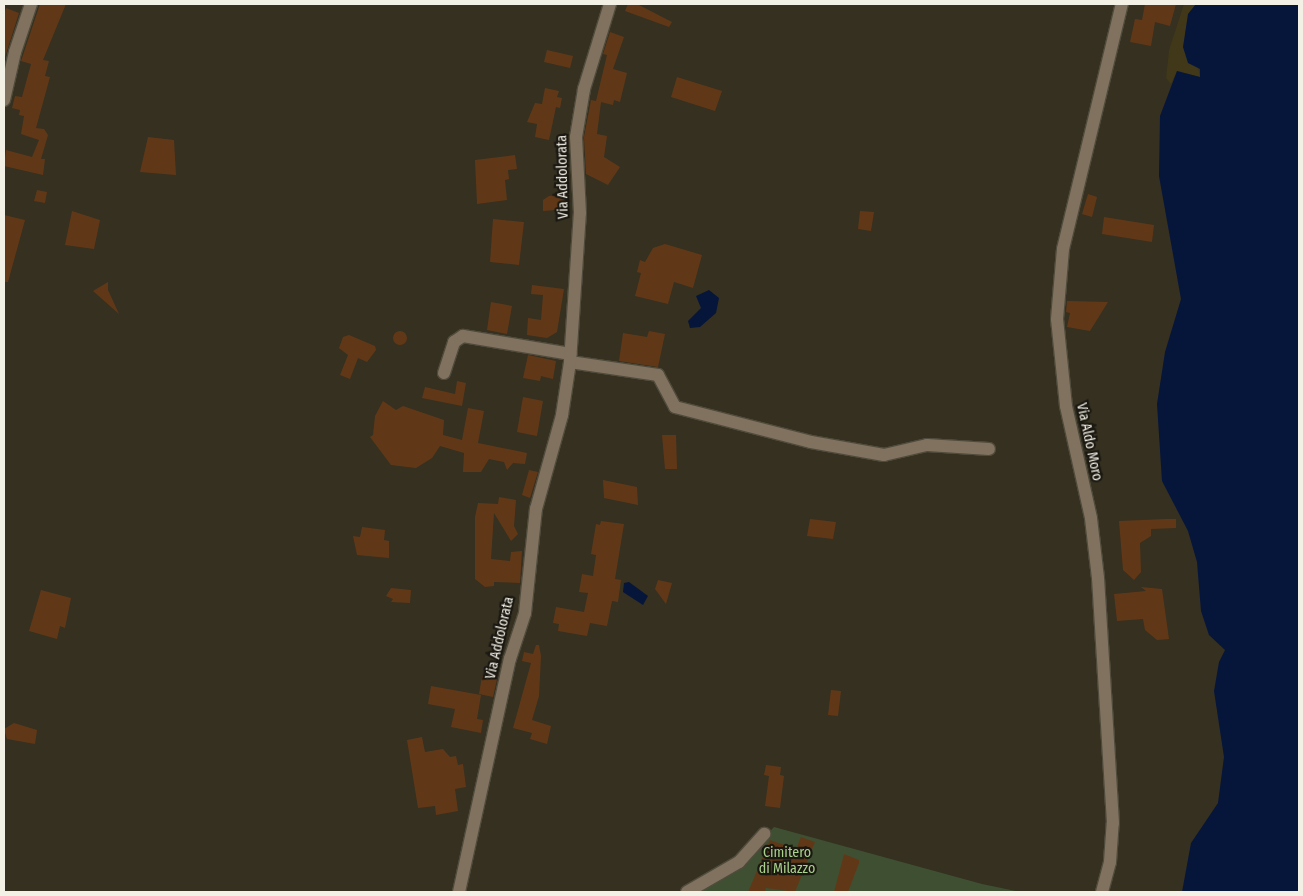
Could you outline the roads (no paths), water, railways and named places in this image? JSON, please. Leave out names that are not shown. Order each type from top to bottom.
[{"type":"street","points":[[4,100],[14,52],[31,4]]},
{"type":"street","name":"Via Addolorata","points":[[459,892],[510,660],[525,613],[536,509],[562,415],[571,358],[580,213],[576,137],[584,89],[610,4]]},
{"type":"street","name":"Via Aldo Moro","points":[[1102,892],[1110,862],[1113,823],[1098,578],[1091,518],[1066,406],[1056,319],[1063,249],[1122,4]]},
{"type":"street","points":[[444,373],[454,342],[464,336],[658,375],[675,407],[811,442],[884,455],[927,445],[989,449]]},
{"type":"street","points":[[687,892],[738,862],[764,834]]},
{"type":"water","points":[[1196,4],[1299,4],[1299,892],[1182,892],[1191,843],[1218,803],[1224,757],[1214,691],[1219,662],[1225,650],[1209,635],[1201,611],[1197,562],[1188,531],[1162,481],[1157,404],[1165,352],[1181,299],[1159,176],[1160,116],[1177,71],[1200,77],[1200,69],[1188,63],[1183,47],[1188,14]]},
{"type":"water","points":[[709,290],[719,298],[716,313],[700,327],[690,328],[688,321],[701,308],[696,296]]},
{"type":"water","points":[[629,582],[648,596],[643,605],[623,592],[624,583]]},
{"type":"park label","name":"Cimitero di Milazzo","points":[[787,862]]}]
